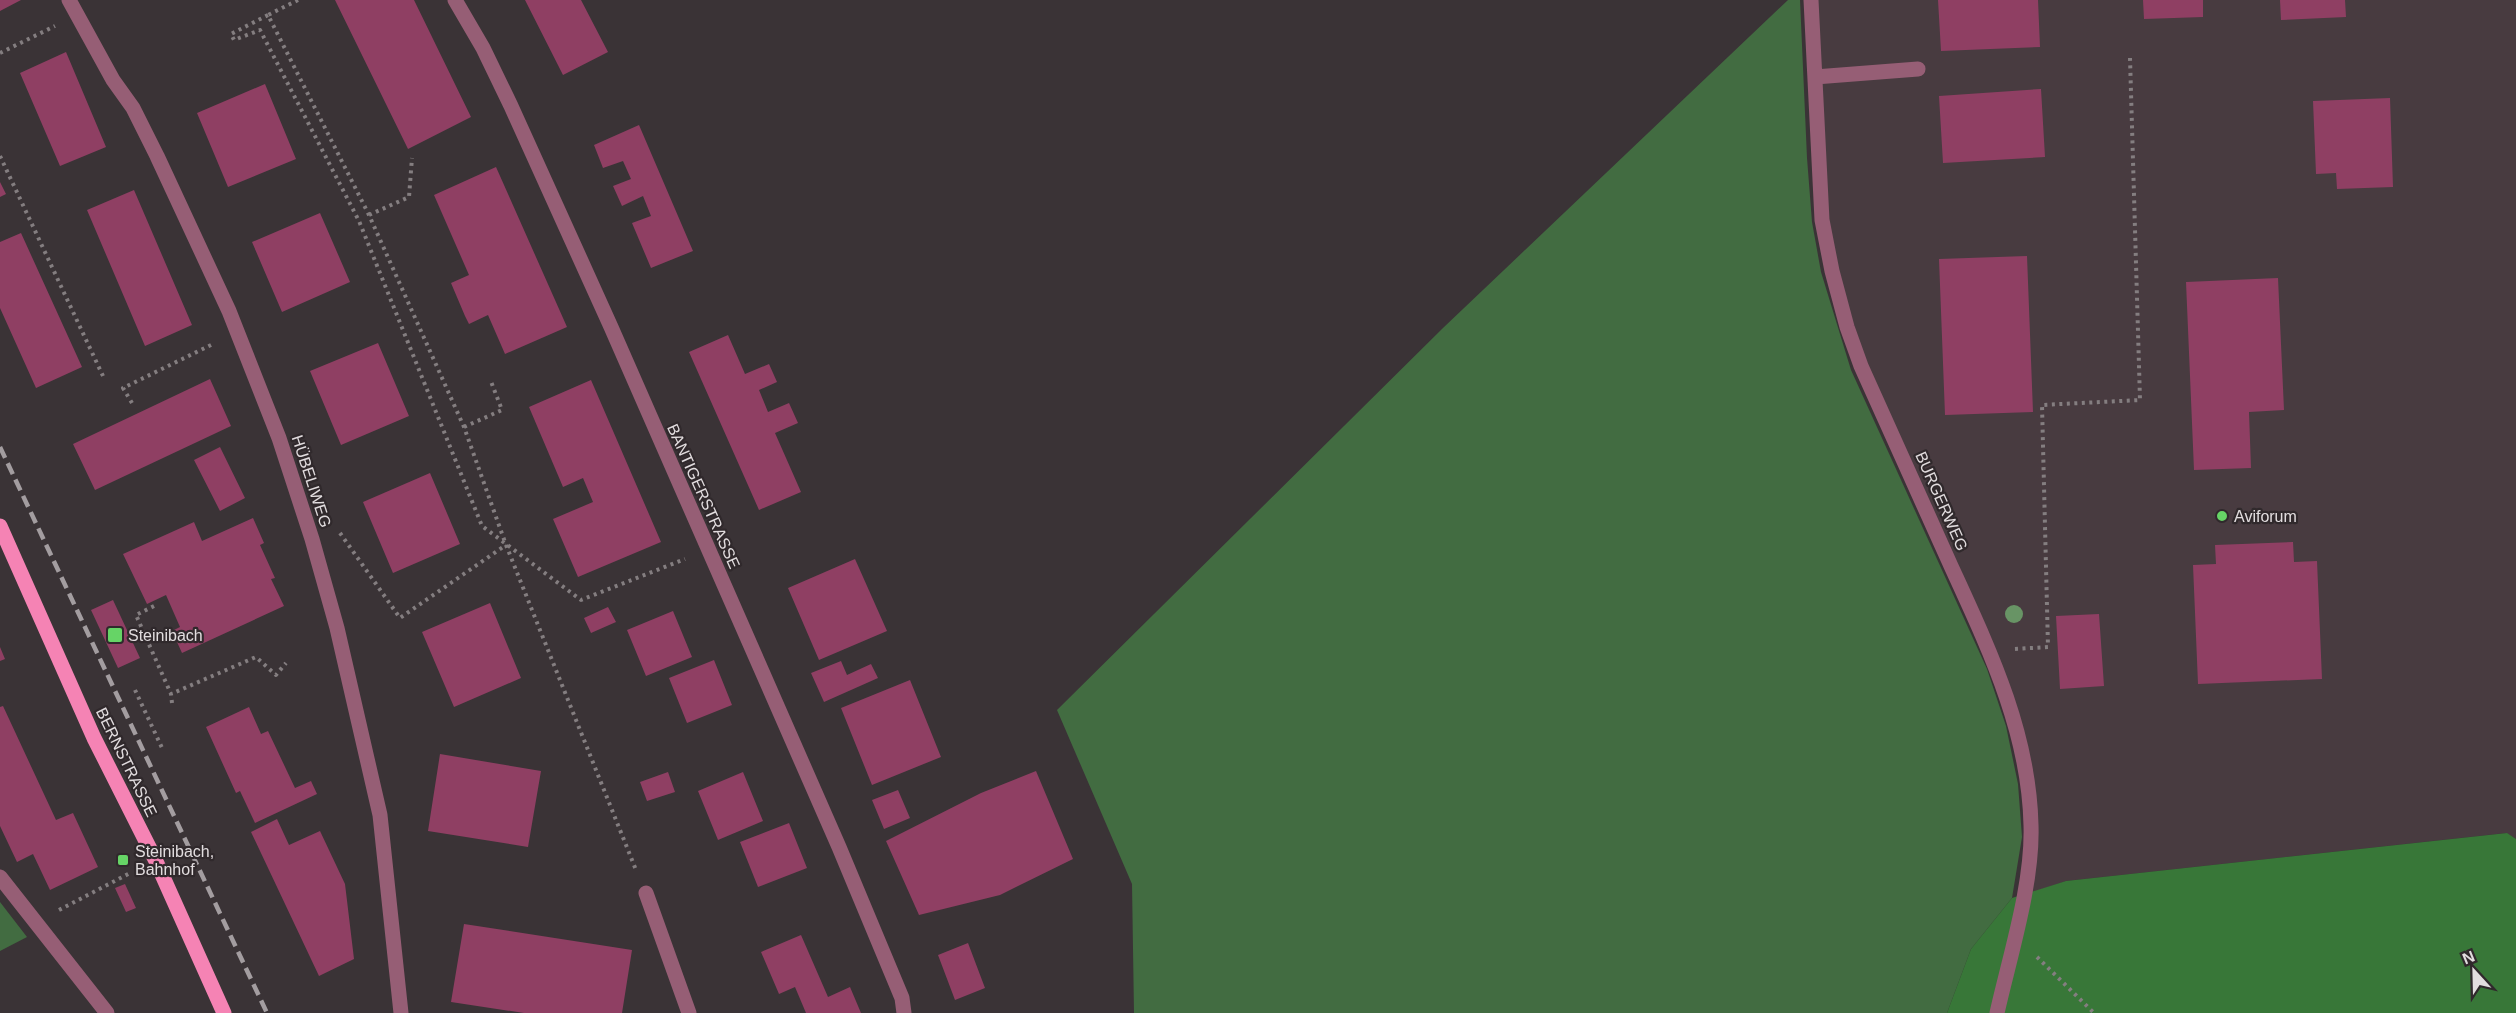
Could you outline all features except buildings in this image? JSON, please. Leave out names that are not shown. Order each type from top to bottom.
[{"type":"main road","name":"BERNSTRASSE","points":[[0,526],[94,738],[155,859],[224,1013]]},
{"type":"street","name":"HÜBELIWEG","points":[[69,0],[113,81],[133,108],[158,156],[237,332],[279,438],[312,539],[337,628],[380,815],[401,1013]]},
{"type":"street","name":"BANTIGERSTRASSE","points":[[455,0],[483,48],[512,106],[839,847],[902,998],[904,1013]]},
{"type":"street","name":"BURGERWEG","points":[[1811,0],[1822,220],[1832,271],[1847,327],[1861,366],[1996,664],[2017,725],[2029,785],[2031,827],[2025,895],[1997,1013]]},
{"type":"street","points":[[1815,77],[1918,69]]},
{"type":"street","points":[[0,878],[107,1013]]},
{"type":"street","points":[[646,893],[689,1013]]},
{"type":"path","points":[[298,0],[231,34],[234,40],[260,30],[358,221],[482,525],[581,600],[708,550]]},
{"type":"path","points":[[0,53],[77,15]]},
{"type":"path","points":[[268,15],[369,215],[464,427],[506,544],[646,893]]},
{"type":"path","points":[[2013,649],[2048,648],[2042,405],[2140,400],[2130,58]]},
{"type":"path","points":[[0,156],[103,376]]},
{"type":"path","points":[[369,215],[409,197],[412,158]]},
{"type":"path","points":[[132,403],[123,388],[237,332]]},
{"type":"path","points":[[464,427],[502,410],[490,379]]},
{"type":"path","points":[[312,539],[338,531],[400,618],[506,544]]},
{"type":"path","points":[[154,606],[136,615],[171,694],[172,702]]},
{"type":"path","points":[[171,694],[256,657],[276,675],[286,663]]},
{"type":"path","points":[[135,690],[163,750]]},
{"type":"path","points":[[70,904],[118,879]]},
{"type":"path","points":[[2014,935],[2094,1013]]},
{"type":"shaded area","name":"Aviforum","points":[[1811,0],[2516,0],[2516,839],[2506,833],[2066,881],[2025,895],[2031,827],[2017,725],[1861,366],[1832,271]]},
{"type":"green space","points":[[1788,0],[1800,0],[1807,158],[1812,222],[1821,272],[1851,370],[1987,669],[2006,726],[2018,784],[2022,837],[2012,898],[1971,949],[1947,1013],[1134,1013],[1132,884],[1057,710],[1443,328]]},
{"type":"green space","points":[[2507,833],[2516,839],[2516,1013],[1947,1013],[1971,949],[2012,898],[2066,881]]},
{"type":"green space","points":[[0,902],[27,937],[0,951]]},
{"type":"railway","points":[[0,447],[267,1013]]},
{"type":"place","name":"Aviforum","points":[[2222,516]]},
{"type":"place","name":"Steinibach","points":[[115,635]]},
{"type":"place","name":"Steinibach, Bahnhof","points":[[123,860]]}]
